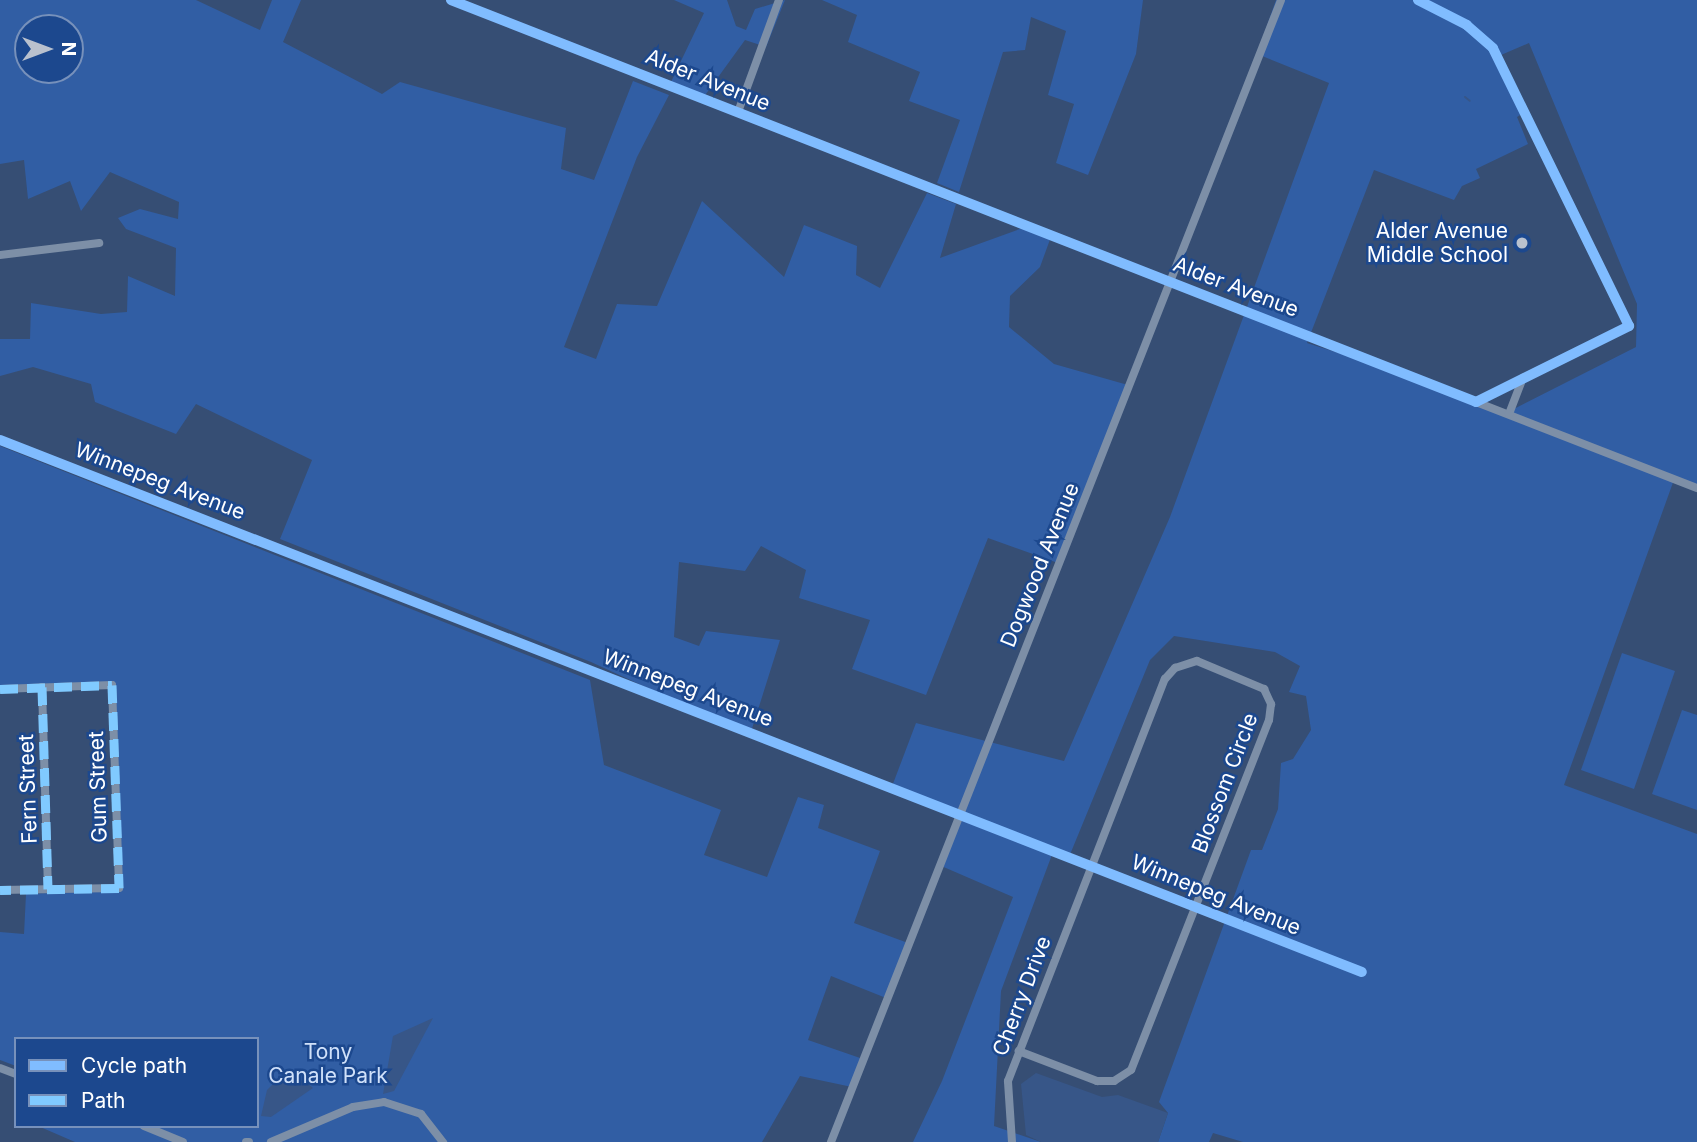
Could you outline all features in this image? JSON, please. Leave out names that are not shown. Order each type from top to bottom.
[{"type":"street","name":"Alder Avenue","points":[[452,0],[1697,488]]},
{"type":"street","points":[[738,112],[779,0]]},
{"type":"street","name":"Dogwood Avenue","points":[[831,1142],[1281,0]]},
{"type":"street","points":[[1418,0],[1478,32],[1493,48],[1629,326],[1476,401]]},
{"type":"street","points":[[0,256],[99,243]]},
{"type":"street","points":[[1509,414],[1523,378]]},
{"type":"street","name":"Winnepeg Avenue","points":[[0,440],[1362,972]]},
{"type":"street","name":"Blossom Circle","points":[[1019,1051],[1097,1081],[1123,1077],[1135,1062],[1271,712],[1264,689],[1208,663],[1186,662],[1165,679],[1092,866]]},
{"type":"street","name":"Gum Street","points":[[42,687],[112,685],[119,888],[48,889]]},
{"type":"street","points":[[0,689],[42,687]]},
{"type":"street","name":"Fern Street","points":[[42,687],[48,889]]},
{"type":"street","name":"Cherry Drive","points":[[1012,1142],[1006,1089],[1092,866]]},
{"type":"street","points":[[0,890],[48,889]]},
{"type":"street","points":[[271,1142],[353,1107],[384,1102],[421,1114],[443,1142]]},
{"type":"street","points":[[149,1128],[183,1142]]},
{"type":"green space","points":[[0,0],[196,0],[260,30],[272,0],[301,0],[283,42],[382,94],[400,82],[566,128],[561,169],[594,180],[633,81],[669,95],[637,157],[564,347],[596,359],[617,304],[657,306],[702,201],[784,277],[804,225],[857,246],[856,275],[880,288],[927,193],[956,204],[940,258],[1028,226],[1052,234],[1040,267],[1010,296],[1009,327],[1054,364],[1128,385],[1058,563],[988,538],[926,695],[852,669],[870,620],[799,598],[806,570],[761,546],[745,571],[679,562],[674,637],[699,646],[706,631],[780,640],[750,735],[591,662],[280,539],[312,460],[196,404],[176,434],[95,402],[91,384],[33,367],[0,376],[0,339],[30,339],[31,303],[101,314],[127,312],[128,276],[175,296],[176,248],[126,229],[118,218],[140,209],[178,219],[179,202],[110,172],[81,211],[70,181],[28,199],[24,160],[0,164]]},
{"type":"green space","points":[[674,0],[727,0],[736,26],[746,30],[755,9],[785,0],[766,47],[745,40],[703,98],[669,86],[704,13]]},
{"type":"green space","points":[[822,0],[1143,0],[1136,54],[1088,175],[1056,163],[1074,104],[1048,95],[1066,31],[1031,17],[1025,50],[1003,52],[959,192],[937,183],[960,120],[909,101],[920,72],[848,42],[857,15]]},
{"type":"green space","points":[[1276,0],[1697,0],[1697,485],[1675,477],[1564,785],[1697,834],[1697,1142],[1243,1142],[1213,1133],[1209,1142],[1158,1142],[1168,1113],[1159,1102],[1251,850],[1262,850],[1278,809],[1281,763],[1293,759],[1311,730],[1306,696],[1289,692],[1300,666],[1275,652],[1174,636],[1150,660],[1069,857],[1053,852],[1001,991],[994,1126],[1041,1142],[913,1142],[942,1081],[1013,897],[939,865],[958,816],[891,789],[916,723],[1064,761],[1170,517],[1329,83],[1257,54]],"holes":[[[1529,43],[1637,304],[1636,347],[1504,414],[1411,376],[1307,343],[1374,170],[1454,200],[1462,186],[1480,178],[1476,169],[1528,144],[1517,117],[1522,114],[1494,58]]]},
{"type":"green space","name":"Tony Canale Park","points":[[0,446],[590,680],[604,765],[721,810],[704,855],[767,877],[798,797],[824,805],[818,828],[880,851],[854,923],[908,943],[886,998],[831,976],[808,1040],[863,1059],[852,1087],[800,1076],[762,1142],[75,1142],[43,1128],[259,1128],[259,1037],[14,1037],[14,1065],[0,1060],[0,932],[24,934],[26,894],[116,890],[111,687],[0,690]]},
{"type":"green space","points":[[1622,653],[1675,671],[1634,789],[1581,770]]},
{"type":"green space","points":[[1682,710],[1697,715],[1697,810],[1652,794]]},
{"type":"shaded area","points":[[433,1018],[394,1091],[383,1094],[393,1036]]},
{"type":"shaded area","points":[[1036,1073],[1102,1097],[1118,1095],[1168,1113],[1158,1142],[1041,1142],[1026,1135],[1021,1084]]},
{"type":"shaded area","points":[[278,1079],[305,1081],[313,1088],[271,1117],[261,1116],[267,1090]]},
{"type":"waterway","points":[[1465,97],[1470,101]]},
{"type":"marked path","points":[[0,689],[112,685],[119,888],[0,890]]},
{"type":"marked path","points":[[42,687],[48,889]]},
{"type":"cycle path","points":[[451,0],[1476,402],[1629,326],[1493,48],[1467,25],[1418,0]]},
{"type":"cycle path","points":[[0,440],[1362,972]]},
{"type":"place","name":"Alder Avenue Middle School","points":[[1522,243]]}]
